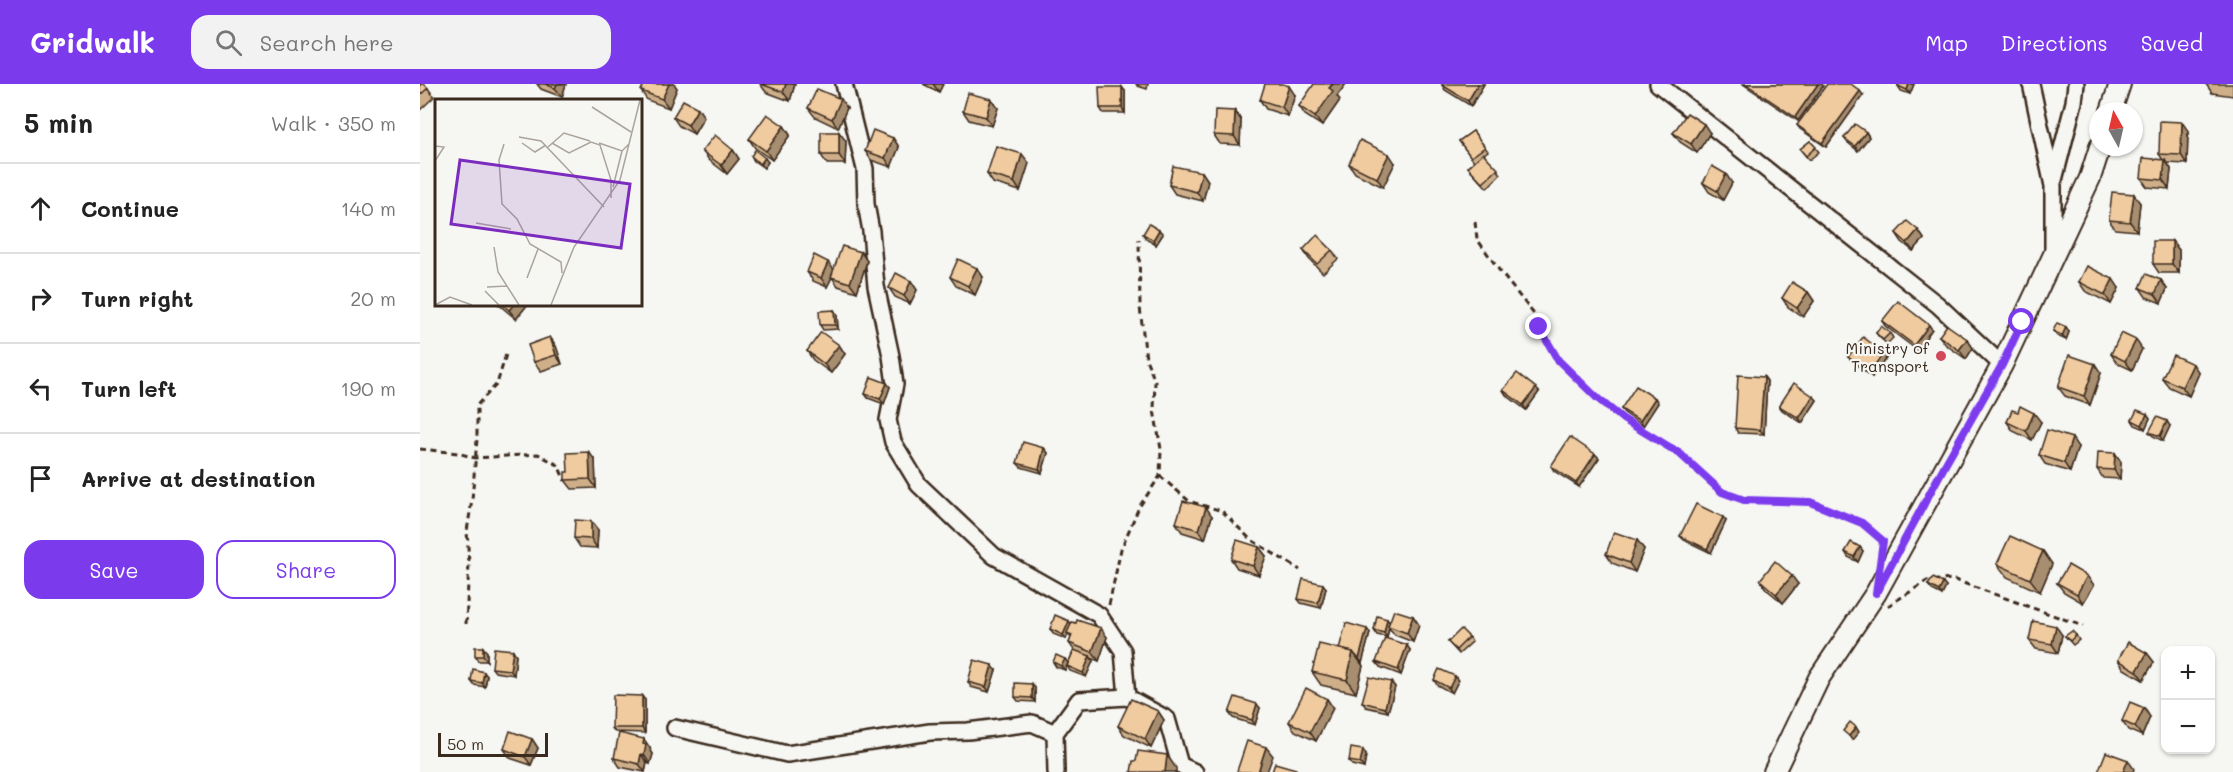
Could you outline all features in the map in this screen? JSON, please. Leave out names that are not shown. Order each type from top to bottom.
[{"type":"main road","points":[[2114,102],[2120,84]]},
{"type":"main road","points":[[1774,772],[1819,678],[1876,593],[2002,365],[2090,178],[2097,156]]},
{"type":"street","points":[[844,84],[865,169],[866,204],[876,286],[895,384],[888,420],[893,442],[919,485],[994,556],[1099,615],[1123,651],[1127,698]]},
{"type":"street","points":[[1658,84],[1938,305],[2002,365]]},
{"type":"street","points":[[2031,84],[2053,186],[2053,259]]},
{"type":"street","points":[[2053,186],[2074,102],[2076,84]]},
{"type":"street","points":[[1056,772],[1055,733],[1078,700],[1127,698],[1167,719],[1180,765],[1195,772]]},
{"type":"street","points":[[675,728],[788,754],[930,732],[968,731],[1032,723],[1055,733]]},
{"type":"path","points":[[1475,222],[1477,239],[1533,314],[1558,360],[1597,398],[1623,419],[1679,453],[1722,492],[1744,500],[1810,502],[1862,523],[1883,541],[1882,552]]},
{"type":"path","points":[[1099,615],[1110,604],[1121,549],[1139,507],[1160,476],[1161,449],[1154,410],[1155,381],[1146,359],[1140,307],[1138,239]]},
{"type":"path","points":[[466,624],[469,563],[467,531],[472,500],[477,405],[497,384],[507,351]]},
{"type":"path","points":[[420,449],[458,453],[475,458],[538,454],[558,465],[565,481]]},
{"type":"path","points":[[1160,476],[1189,501],[1222,511],[1250,539],[1300,570]]},
{"type":"path","points":[[1876,593],[1884,609],[1927,580],[1952,579],[2083,626]]},
{"type":"building","points":[[420,84],[428,88],[420,95]]},
{"type":"building","points":[[545,84],[557,84],[555,88]]},
{"type":"building","points":[[644,84],[669,84],[662,99],[641,91]]},
{"type":"building","points":[[761,84],[786,84],[783,92]]},
{"type":"building","points":[[1265,84],[1289,86],[1282,107],[1260,100]]},
{"type":"building","points":[[1314,84],[1333,84],[1329,88],[1333,91],[1315,117],[1299,106]]},
{"type":"building","points":[[1442,84],[1478,84],[1468,101]]},
{"type":"building","points":[[1746,84],[1818,84],[1795,117]]},
{"type":"building","points":[[1827,84],[1851,84],[1860,91],[1822,143],[1797,125]]},
{"type":"building","points":[[1898,84],[1909,84],[1907,90]]},
{"type":"building","points":[[1099,87],[1122,87],[1122,108],[1100,108]]},
{"type":"building","points":[[817,89],[841,99],[832,119],[808,108]]},
{"type":"building","points":[[968,93],[991,99],[986,117],[963,111]]},
{"type":"building","points":[[683,100],[698,108],[688,125],[673,117]]},
{"type":"building","points":[[1215,110],[1235,111],[1234,136],[1214,135]]},
{"type":"building","points":[[1687,113],[1704,124],[1691,144],[1673,133]]},
{"type":"building","points":[[767,114],[784,126],[766,151],[749,139]]},
{"type":"building","points":[[2160,121],[2182,122],[2181,155],[2159,154]]},
{"type":"building","points":[[1855,124],[1866,132],[1855,146],[1844,138]]},
{"type":"building","points":[[873,130],[893,138],[885,158],[865,151]]},
{"type":"building","points":[[1473,131],[1485,147],[1471,157],[1459,141]]},
{"type":"building","points":[[821,132],[839,132],[839,155],[821,155]]},
{"type":"building","points":[[715,135],[733,150],[721,165],[702,151]]},
{"type":"building","points":[[1360,140],[1389,154],[1377,178],[1349,164]]},
{"type":"building","points":[[1810,141],[1816,147],[1806,156],[1800,149]]},
{"type":"building","points":[[996,146],[1022,154],[1014,182],[987,174]]},
{"type":"building","points":[[755,150],[765,158],[760,164],[751,156]]},
{"type":"building","points":[[1483,153],[1498,169],[1483,183],[1468,167]]},
{"type":"building","points":[[2143,158],[2165,160],[2163,180],[2141,178]]},
{"type":"building","points":[[1173,166],[1202,172],[1197,192],[1169,185]]},
{"type":"building","points":[[1712,166],[1726,174],[1717,191],[1703,183]]},
{"type":"building","points":[[2112,192],[2134,194],[2130,222],[2109,220]]},
{"type":"building","points":[[1907,221],[1918,230],[1907,243],[1896,233]]},
{"type":"building","points":[[1149,224],[1159,230],[1153,240],[1143,234]]},
{"type":"building","points":[[1317,235],[1332,250],[1317,264],[1303,250]]},
{"type":"building","points":[[2153,241],[2172,241],[2172,264],[2153,264]]},
{"type":"building","points":[[842,246],[861,252],[850,283],[831,277]]},
{"type":"building","points":[[814,255],[828,262],[821,278],[807,272]]},
{"type":"building","points":[[958,259],[977,268],[968,286],[950,277]]},
{"type":"building","points":[[2087,266],[2113,279],[2105,295],[2079,282]]},
{"type":"building","points":[[896,273],[911,281],[904,296],[889,288]]},
{"type":"building","points":[[2146,274],[2161,280],[2155,294],[2140,288]]},
{"type":"building","points":[[1792,282],[1808,292],[1797,308],[1782,298]]},
{"type":"building","points":[[1898,301],[1929,325],[1914,345],[1882,321]]},
{"type":"building","points":[[834,310],[835,325],[820,325],[819,311]]},
{"type":"building","points":[[2057,323],[2066,327],[2062,336],[2053,331]]},
{"type":"building","points":[[1947,325],[1967,339],[1959,350],[1939,336]]},
{"type":"building","points":[[1881,326],[1890,333],[1883,340],[1876,333]]},
{"type":"building","points":[[821,332],[839,345],[824,364],[807,351]]},
{"type":"building","points":[[2121,333],[2136,340],[2125,361],[2111,354]]},
{"type":"building","points":[[550,337],[556,355],[534,362],[528,345]]},
{"type":"building","points":[[1863,337],[1884,353],[1869,372],[1848,357]]},
{"type":"building","points":[[2069,355],[2095,364],[2084,396],[2058,387]]},
{"type":"building","points":[[2173,355],[2193,364],[2182,387],[2162,378]]},
{"type":"building","points":[[1517,373],[1536,388],[1523,405],[1503,390]]},
{"type":"building","points":[[1738,375],[1764,377],[1760,430],[1735,428]]},
{"type":"building","points":[[871,377],[887,383],[880,399],[865,394]]},
{"type":"building","points":[[1794,383],[1813,396],[1799,418],[1779,406]]},
{"type":"building","points":[[1636,386],[1655,398],[1640,421],[1621,409]]},
{"type":"building","points":[[2020,406],[2034,413],[2026,431],[2007,422],[2012,410],[2018,412]]},
{"type":"building","points":[[2137,410],[2147,414],[2142,425],[2132,420]]},
{"type":"building","points":[[2157,417],[2167,421],[2160,436],[2149,432]]},
{"type":"building","points":[[2047,430],[2072,438],[2064,463],[2039,455]]},
{"type":"building","points":[[1570,437],[1595,454],[1576,483],[1551,466]]},
{"type":"building","points":[[1023,442],[1044,448],[1039,469],[1017,463]]},
{"type":"building","points":[[589,452],[590,479],[565,480],[565,472],[568,472],[567,453]]},
{"type":"building","points":[[2098,452],[2115,453],[2114,470],[2097,469]]},
{"type":"building","points":[[1183,501],[1206,507],[1199,530],[1176,523]]},
{"type":"building","points":[[1696,504],[1723,517],[1707,549],[1680,536]]},
{"type":"building","points":[[575,520],[591,521],[591,539],[574,538]]},
{"type":"building","points":[[1614,532],[1637,540],[1629,563],[1606,554]]},
{"type":"building","points":[[2010,536],[2043,551],[2030,579],[1997,564]]},
{"type":"building","points":[[1237,540],[1259,547],[1253,566],[1231,559]]},
{"type":"building","points":[[1851,542],[1860,547],[1854,557],[1845,552]]},
{"type":"building","points":[[1775,561],[1792,576],[1776,594],[1760,580]]},
{"type":"building","points":[[2068,565],[2087,576],[2077,594],[2057,583]]},
{"type":"building","points":[[1933,578],[1943,583],[1939,591],[1928,585]]},
{"type":"building","points":[[1303,579],[1323,584],[1318,603],[1298,599]]},
{"type":"building","points":[[1394,610],[1413,616],[1407,633],[1388,626]]},
{"type":"building","points":[[1055,615],[1069,621],[1063,635],[1050,629]]},
{"type":"building","points":[[1377,616],[1387,619],[1384,633],[1374,630]]},
{"type":"building","points":[[1077,620],[1101,628],[1092,652],[1069,643],[1072,635],[1067,633],[1072,622],[1076,623]]},
{"type":"building","points":[[2033,621],[2056,626],[2052,644],[2029,640]]},
{"type":"building","points":[[1346,623],[1367,629],[1359,659],[1353,652],[1339,649]]},
{"type":"building","points":[[1461,629],[1469,637],[1456,650],[1448,642]]},
{"type":"building","points":[[2072,631],[2076,635],[2070,641],[2065,636]]},
{"type":"building","points":[[1385,638],[1407,645],[1398,670],[1376,662]]},
{"type":"building","points":[[2128,642],[2147,653],[2137,671],[2118,660]]},
{"type":"building","points":[[1319,644],[1353,652],[1347,680],[1312,672]]},
{"type":"building","points":[[475,647],[483,647],[483,656],[475,656]]},
{"type":"building","points":[[494,648],[513,650],[510,670],[492,668]]},
{"type":"building","points":[[1074,650],[1090,656],[1083,673],[1067,666]]},
{"type":"building","points":[[1056,655],[1065,659],[1061,666],[1053,662]]},
{"type":"building","points":[[974,660],[992,665],[986,687],[968,682]]},
{"type":"building","points":[[473,669],[484,672],[482,683],[471,681]]},
{"type":"building","points":[[1439,669],[1455,676],[1449,688],[1434,680]]},
{"type":"building","points":[[1369,677],[1391,682],[1385,708],[1362,702]]},
{"type":"building","points":[[1015,683],[1032,684],[1032,698],[1015,697]]},
{"type":"building","points":[[1306,688],[1327,699],[1310,732],[1289,722]]},
{"type":"building","points":[[613,695],[642,696],[642,728],[612,728]]},
{"type":"building","points":[[1235,697],[1257,704],[1252,720],[1229,713]]},
{"type":"building","points":[[1131,699],[1158,711],[1145,739],[1118,726]]},
{"type":"building","points":[[2130,702],[2144,708],[2135,727],[2122,721]]},
{"type":"building","points":[[1850,722],[1856,727],[1849,736],[1843,731]]},
{"type":"building","points":[[510,731],[532,739],[525,757],[504,749]]},
{"type":"building","points":[[619,733],[644,739],[643,744],[646,745],[644,755],[641,754],[639,764],[614,758]]},
{"type":"building","points":[[1247,741],[1266,747],[1258,772],[1237,771]]},
{"type":"building","points":[[1351,748],[1363,750],[1360,763],[1349,761]]},
{"type":"building","points":[[1138,751],[1167,755],[1165,772],[1131,772]]},
{"type":"building","points":[[2106,752],[2128,760],[2123,772],[2098,772]]},
{"type":"building","points":[[1275,763],[1296,769],[1295,772],[1272,772]]},
{"type":"place","name":"Ministry of Transport","points":[[1941,356]]},
{"type":"route","points":[[1539,327],[1558,360],[1597,398],[1623,419],[1679,453],[1722,492],[1744,500],[1780,499],[1810,502],[1862,523],[1883,541],[1876,593],[2002,365],[2022,322]]}]
